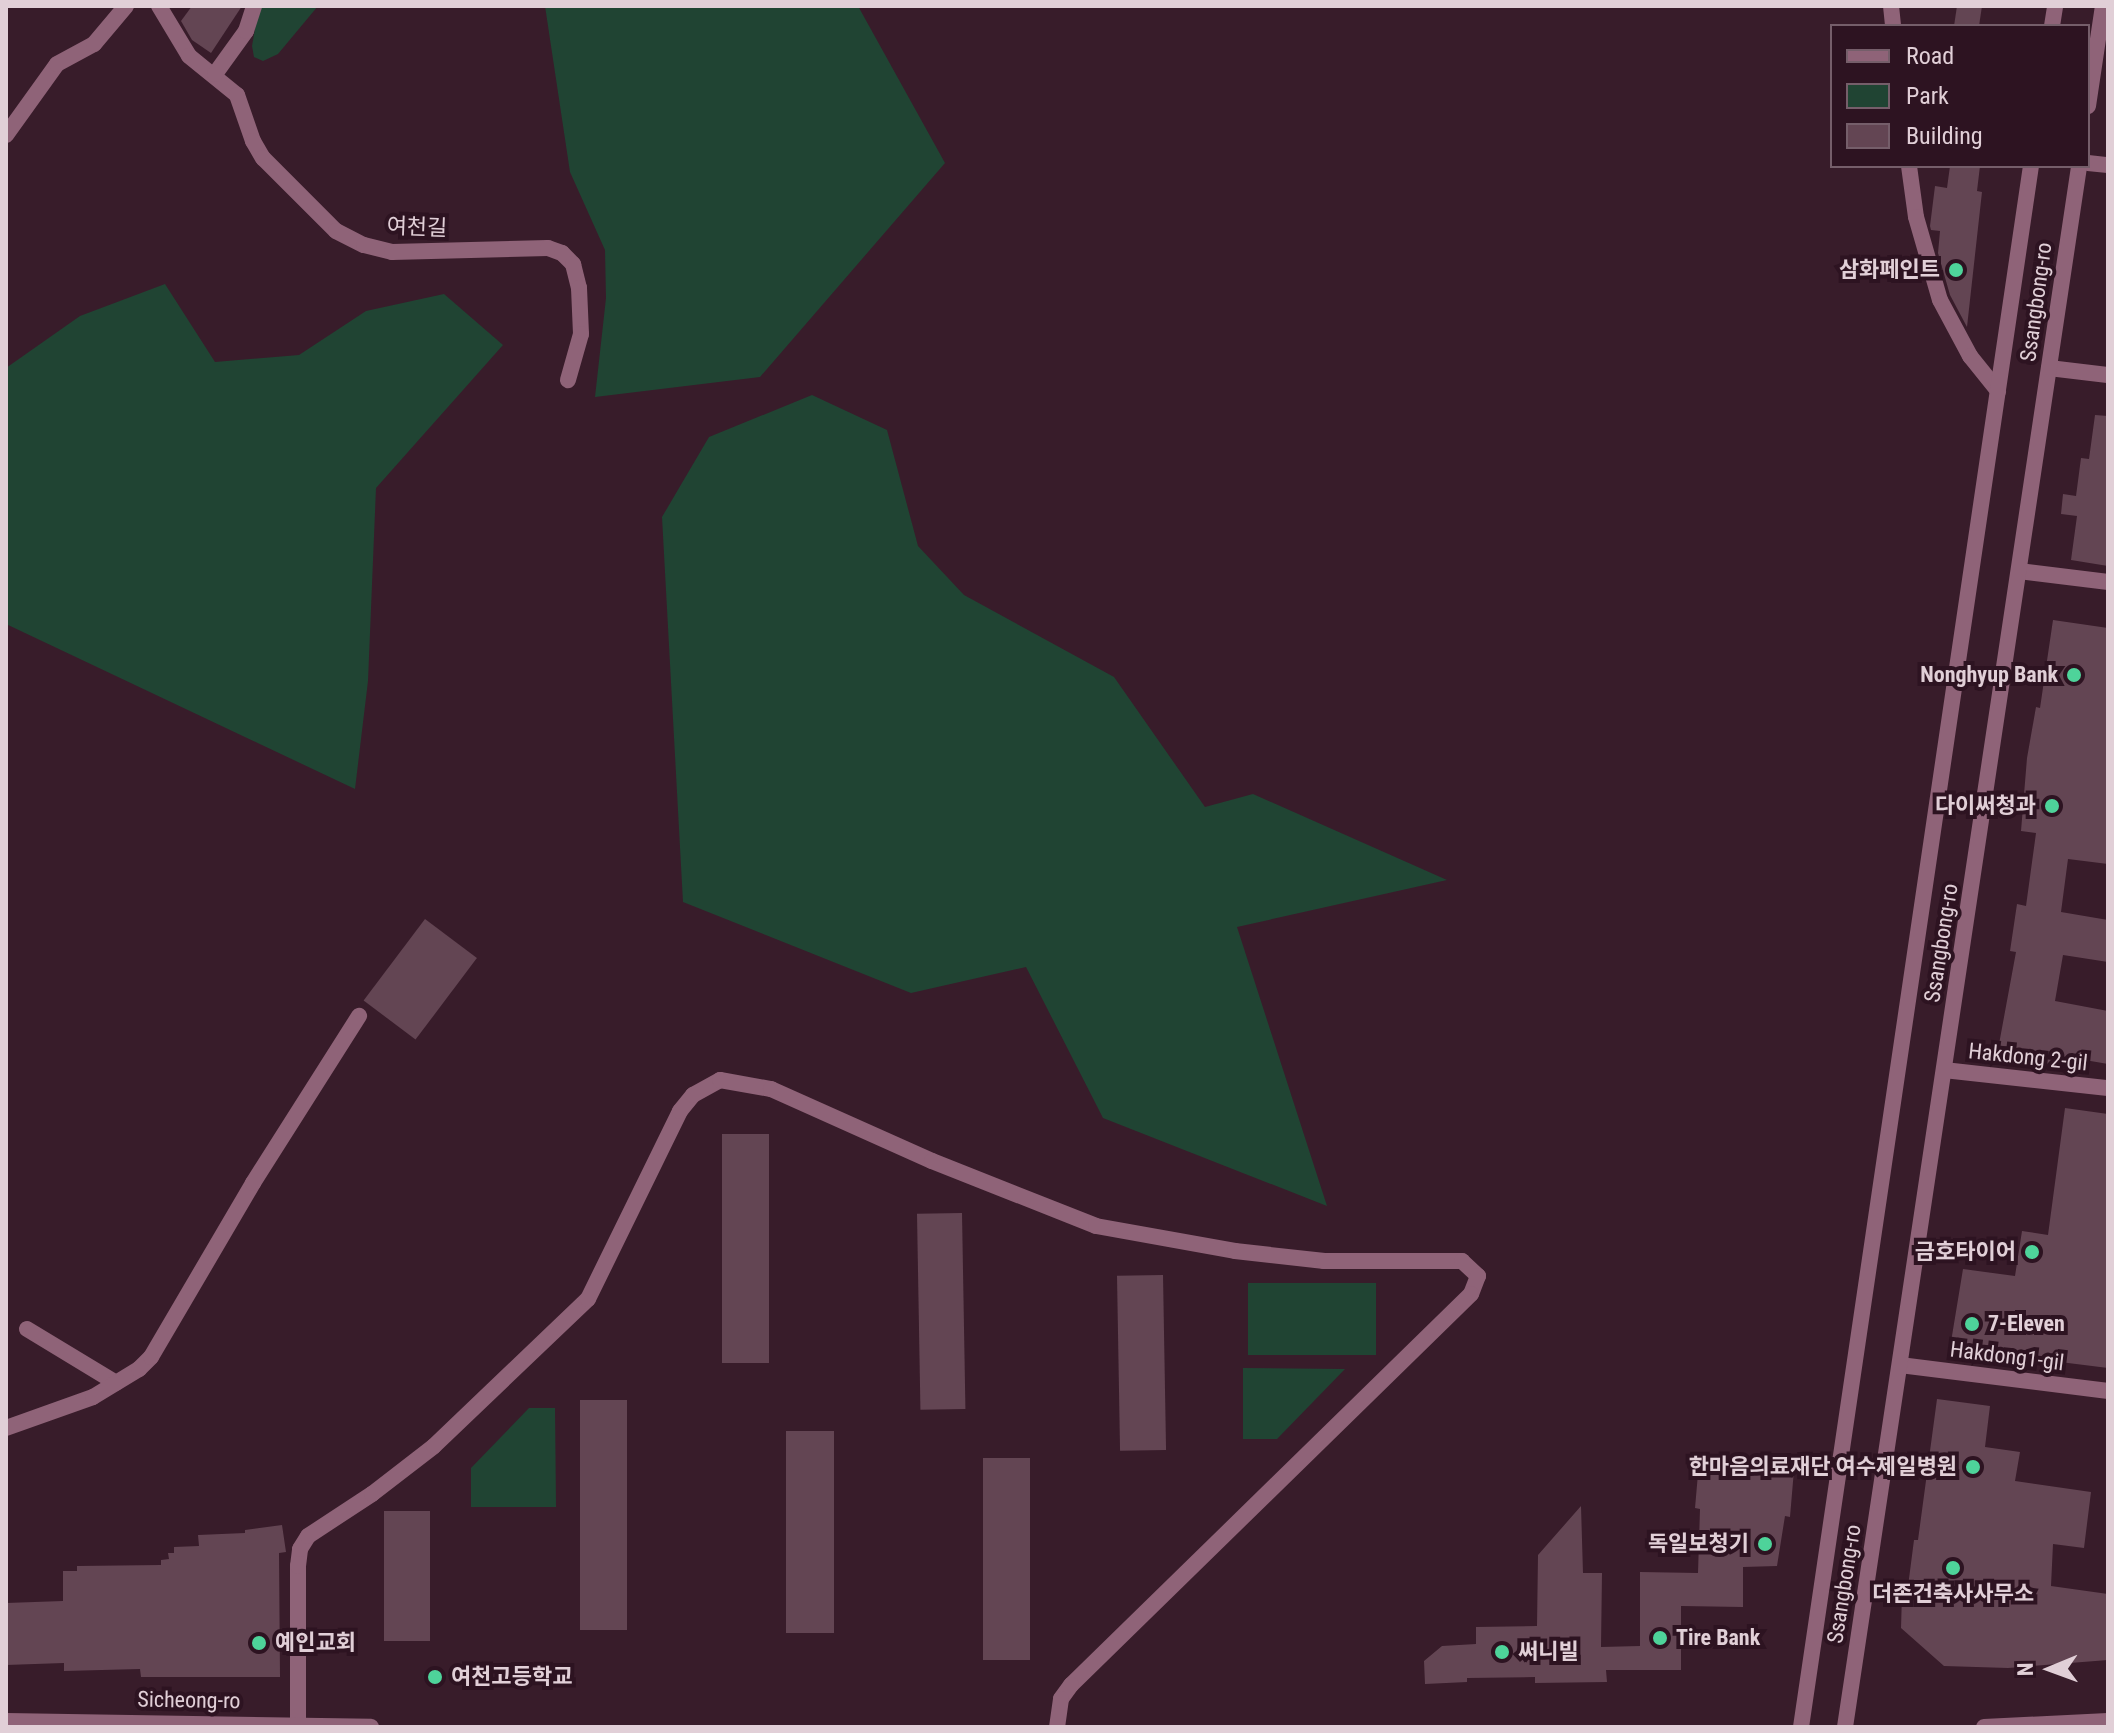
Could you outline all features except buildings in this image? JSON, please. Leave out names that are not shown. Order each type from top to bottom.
[{"type":"street","points":[[6,135],[57,64],[94,44],[126,6]]},
{"type":"street","name":"여천길","points":[[159,6],[189,56],[215,74],[237,95],[253,141],[263,158],[323,222],[352,240],[392,252],[548,248],[562,253],[573,264],[579,288],[581,334],[568,380]]},
{"type":"street","points":[[215,74],[246,31],[254,6]]},
{"type":"street","points":[[2090,93],[2103,6]]},
{"type":"street","points":[[1909,168],[1920,234],[1940,300],[1970,356],[1998,391]]},
{"type":"street","name":"Ssangbong-ro","points":[[1801,1727],[2031,168]]},
{"type":"street","name":"Ssangbong-ro","points":[[1845,1727],[2079,168]]},
{"type":"street","points":[[2049,368],[2108,375]]},
{"type":"street","points":[[2019,571],[2108,582]]},
{"type":"street","points":[[6,1428],[69,1408],[139,1369],[151,1357],[253,1183],[359,1016]]},
{"type":"street","name":"Hakdong 2-gil","points":[[1944,1070],[2108,1088]]},
{"type":"street","points":[[298,1725],[298,1566],[300,1549],[308,1536],[372,1494],[434,1446],[588,1299],[680,1111],[693,1095],[720,1080],[771,1089],[932,1161],[1096,1226],[1235,1251],[1324,1261],[1462,1261],[1478,1276],[1471,1294],[1071,1685],[1061,1699],[1057,1727]]},
{"type":"street","points":[[27,1329],[116,1383]]},
{"type":"street","name":"Hakdong1-gil","points":[[1900,1365],[2108,1391]]},
{"type":"street","name":"Sicheong-ro","points":[[6,1721],[371,1727]]},
{"type":"street","points":[[1984,1727],[2108,1721]]},
{"type":"green space","points":[[259,6],[318,6],[278,54],[263,61],[254,57],[252,46]]},
{"type":"green space","points":[[545,6],[858,6],[945,163],[760,377],[595,397],[606,298],[605,250],[570,172]]},
{"type":"green space","points":[[165,284],[215,362],[299,355],[366,311],[444,294],[503,345],[376,488],[368,681],[355,789],[6,624],[6,368],[80,316]]},
{"type":"green space","points":[[812,395],[887,430],[918,546],[964,595],[1114,677],[1205,807],[1253,794],[1447,880],[1237,927],[1327,1206],[1103,1118],[1026,967],[911,993],[683,902],[662,517],[709,437]]},
{"type":"green space","points":[[1248,1283],[1376,1283],[1376,1355],[1248,1355]]},
{"type":"green space","points":[[1243,1368],[1345,1369],[1277,1439],[1243,1439]]},
{"type":"green space","points":[[529,1408],[555,1408],[556,1507],[471,1507],[471,1468]]},
{"type":"place","name":"삼화페인트","points":[[1956,270]]},
{"type":"place","name":"Nonghyup Bank","points":[[2074,675]]},
{"type":"place","name":"다이써청과","points":[[2052,806]]},
{"type":"place","name":"금호타이어","points":[[2032,1252]]},
{"type":"place","name":"7-Eleven","points":[[1972,1324]]},
{"type":"place","name":"한마음의료재단 여수제일병원","points":[[1973,1467]]},
{"type":"place","name":"독일보청기","points":[[1765,1544]]},
{"type":"place","name":"더존건축사사무소","points":[[1953,1568]]},
{"type":"place","name":"Tire Bank","points":[[1660,1638]]},
{"type":"place","name":"예인교회","points":[[259,1643]]},
{"type":"place","name":"써니빌","points":[[1502,1652]]},
{"type":"place","name":"여천고등학교","points":[[435,1677]]}]
